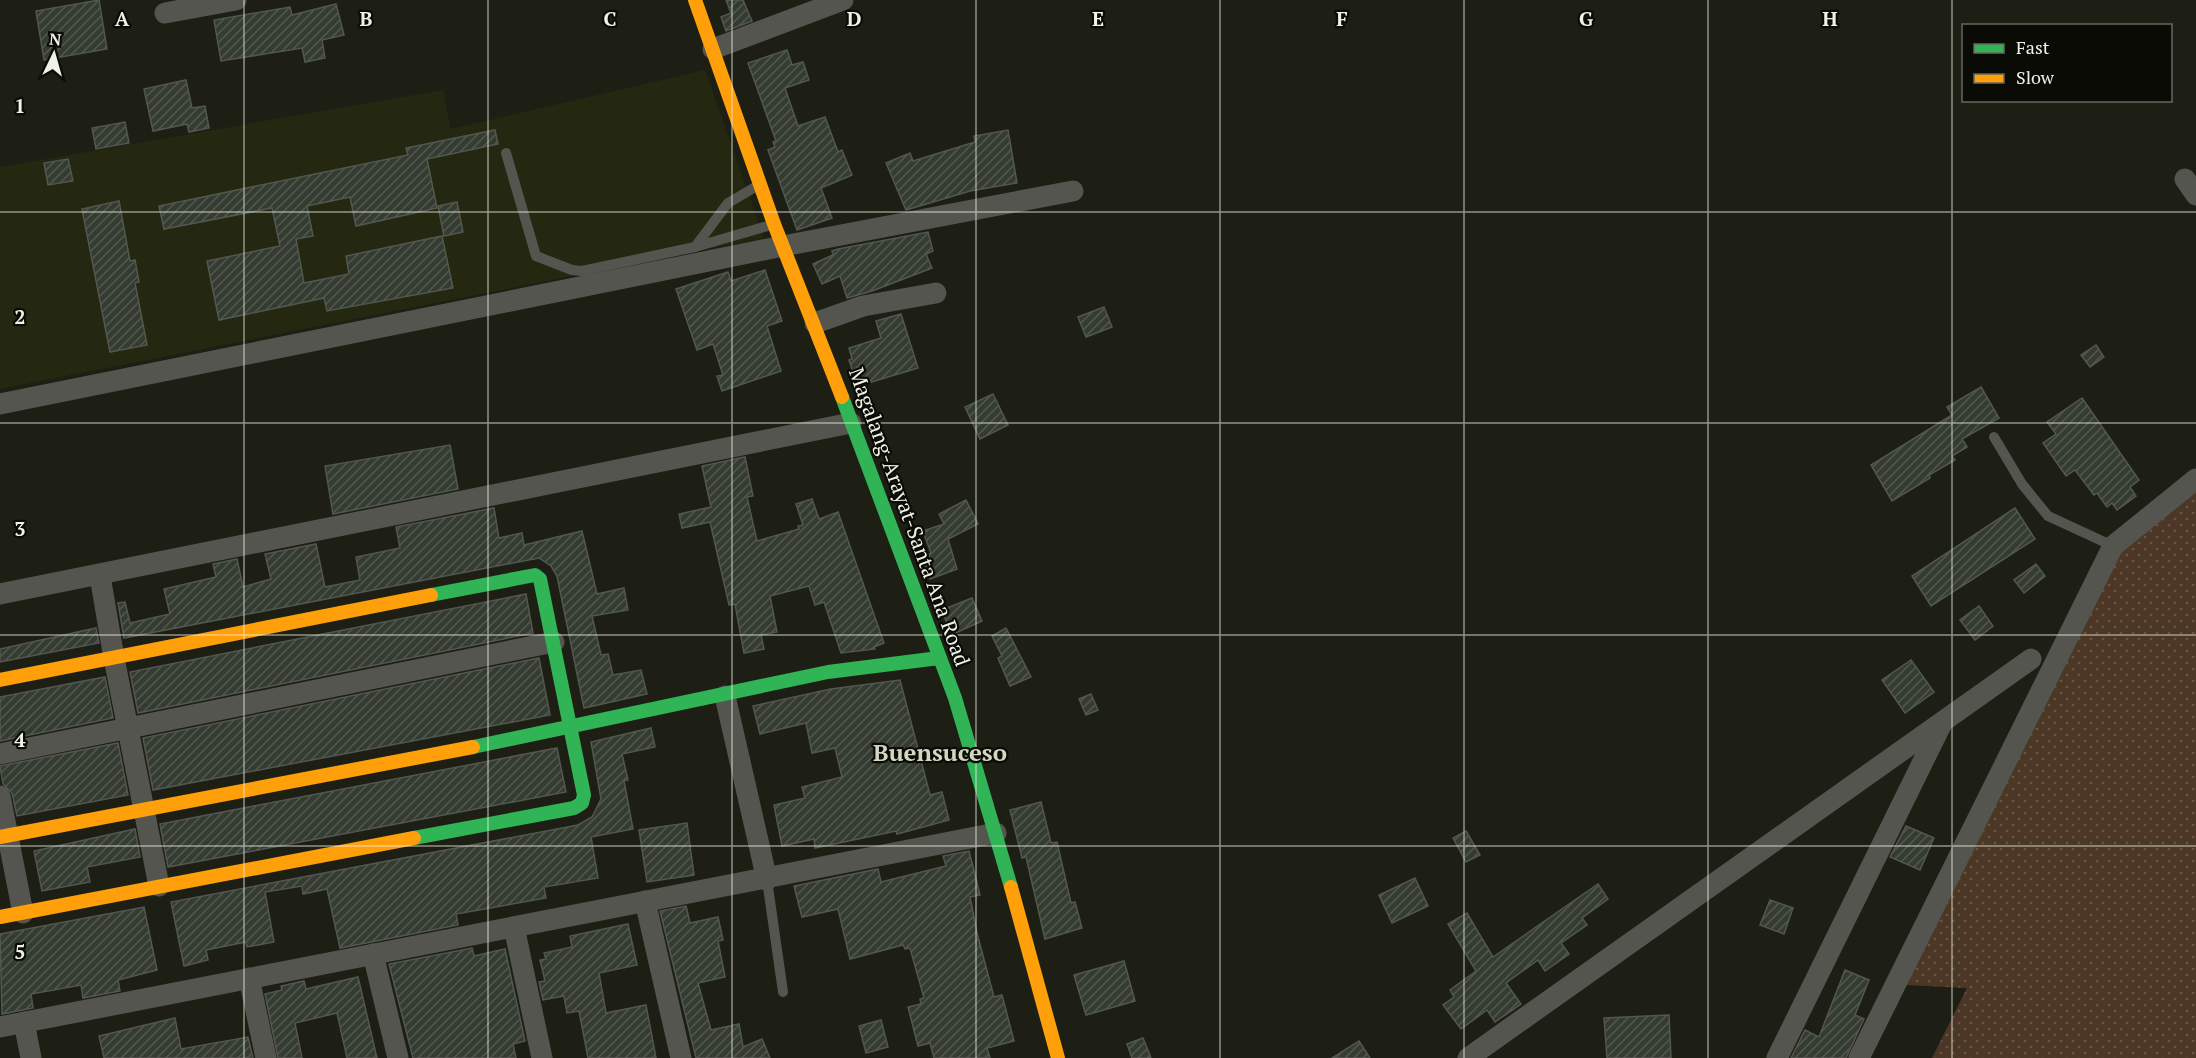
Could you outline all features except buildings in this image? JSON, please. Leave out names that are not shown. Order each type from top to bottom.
[{"type":"street","points":[[165,13],[236,0]]},
{"type":"street","name":"Magalang-Arayat-Santa Ana Road","points":[[695,0],[774,224],[815,323],[955,698],[996,833],[1058,1058]]},
{"type":"street","points":[[713,50],[843,0]]},
{"type":"street","points":[[0,405],[783,246],[1073,191]]},
{"type":"street","points":[[815,323],[863,306],[936,293]]},
{"type":"street","points":[[0,594],[100,576],[851,423]]},
{"type":"street","points":[[1859,1058],[2113,546],[2196,479]]},
{"type":"street","points":[[0,680],[523,575],[534,575],[540,579],[555,642],[584,795],[582,803],[574,808],[0,917]]},
{"type":"street","points":[[100,576],[159,886]]},
{"type":"street","points":[[0,754],[128,726],[555,642]]},
{"type":"street","points":[[4,836],[572,728],[828,672],[939,658]]},
{"type":"street","points":[[1468,1058],[2031,659]]},
{"type":"street","points":[[725,696],[767,880]]},
{"type":"street","points":[[1777,1058],[1941,723]]},
{"type":"street","points":[[0,796],[4,836],[23,913]]},
{"type":"street","points":[[0,1027],[767,880],[996,833]]},
{"type":"street","points":[[645,902],[681,1058]]},
{"type":"street","points":[[514,927],[542,1058]]},
{"type":"street","points":[[373,954],[398,1058]]},
{"type":"street","points":[[249,978],[266,1058]]},
{"type":"street","points":[[24,1022],[31,1058]]},
{"type":"lane","points":[[506,153],[536,256],[572,270],[582,271],[695,247],[774,224]]},
{"type":"lane","points":[[695,247],[728,203],[760,185]]},
{"type":"lane","points":[[1994,437],[2022,484],[2048,516],[2113,546]]},
{"type":"lane","points":[[767,880],[783,992]]},
{"type":"shaded area","points":[[705,70],[764,238],[0,389],[0,167],[443,90],[451,129]]},
{"type":"shaded area","points":[[2196,492],[2196,1058],[1932,1058],[1967,988],[1906,985],[2121,548]]},
{"type":"traffic: fast","points":[[842,397],[955,698],[1011,887]]},
{"type":"traffic: fast","points":[[414,838],[574,808],[582,803],[584,795],[540,579],[535,575],[431,595]]},
{"type":"traffic: fast","points":[[473,747],[828,672],[939,658]]},
{"type":"traffic: slow","points":[[695,0],[774,224],[842,397]]},
{"type":"traffic: slow","points":[[0,680],[431,595]]},
{"type":"traffic: slow","points":[[0,837],[473,747]]},
{"type":"traffic: slow","points":[[0,917],[414,838]]},
{"type":"traffic: slow","points":[[1011,887],[1058,1058]]},
{"type":"district","name":"Buensuceso","points":[[940,753]]}]
